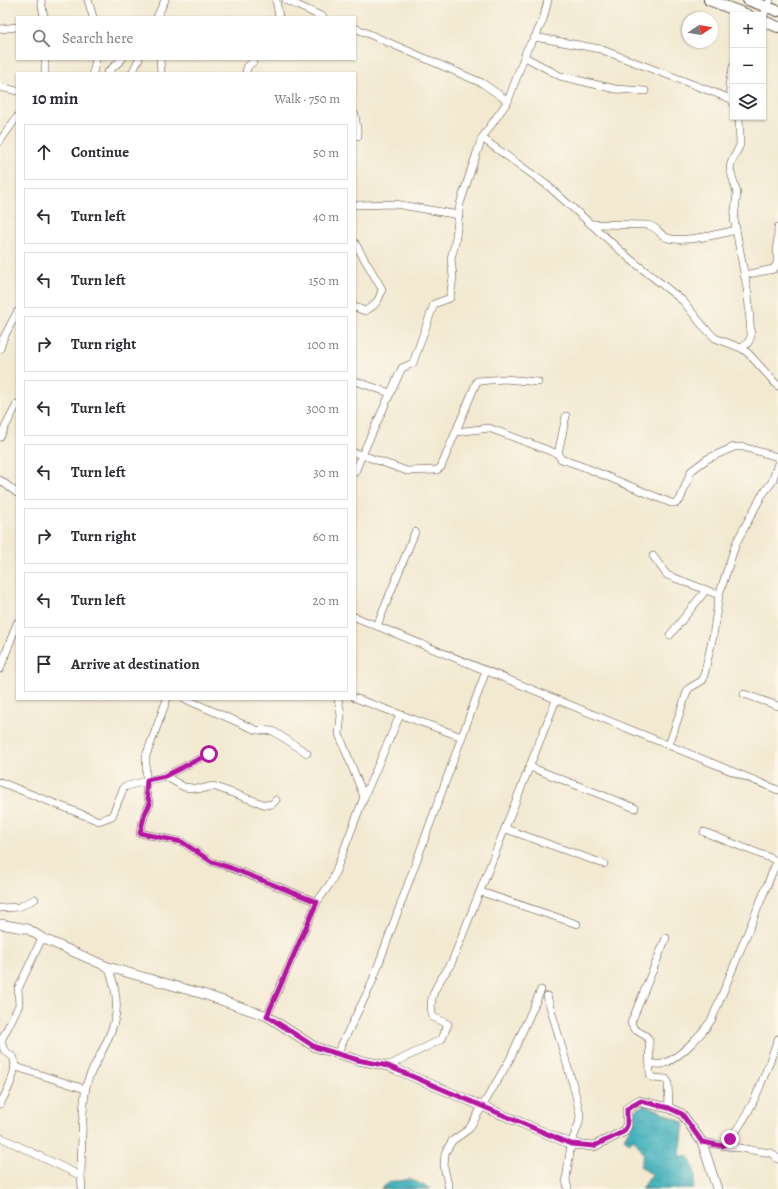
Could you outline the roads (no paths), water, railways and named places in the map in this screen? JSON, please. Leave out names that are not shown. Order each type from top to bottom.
[{"type":"main road","points":[[709,0],[740,12]]},
{"type":"main road","points":[[748,0],[768,4],[778,11]]},
{"type":"main road","points":[[766,22],[778,27]]},
{"type":"street","points":[[40,0],[44,16]]},
{"type":"street","points":[[88,0],[93,16]]},
{"type":"street","points":[[158,0],[160,8]]},
{"type":"street","points":[[157,16],[165,0]]},
{"type":"street","points":[[276,0],[279,16]]},
{"type":"street","points":[[286,0],[321,16]]},
{"type":"street","points":[[356,466],[358,454],[402,368],[413,363],[434,304],[450,298],[453,277],[451,258],[456,244],[460,204],[482,138],[508,101],[527,48],[535,38],[543,20],[548,0]]},
{"type":"street","points":[[0,29],[16,27]]},
{"type":"street","points":[[356,28],[482,83],[508,101]]},
{"type":"street","points":[[535,38],[600,49],[730,100]]},
{"type":"street","points":[[524,57],[560,76],[615,89],[645,91]]},
{"type":"street","points":[[44,72],[45,60]]},
{"type":"street","points":[[93,72],[96,60]]},
{"type":"street","points":[[108,72],[121,60]]},
{"type":"street","points":[[132,72],[138,60]]},
{"type":"street","points":[[160,60],[161,72]]},
{"type":"street","points":[[246,72],[247,67],[253,62],[253,60]]},
{"type":"street","points":[[730,80],[730,90]]},
{"type":"street","points":[[0,87],[16,91]]},
{"type":"street","points":[[0,141],[16,118]]},
{"type":"street","points":[[739,120],[741,130],[740,145],[731,163],[730,169],[737,193],[734,219],[748,294],[751,336],[748,343],[741,348]]},
{"type":"street","points":[[356,121],[358,136],[356,136]]},
{"type":"street","points":[[482,138],[548,185],[630,259],[683,301],[703,326],[715,338],[741,348],[748,353],[778,386]]},
{"type":"street","points":[[357,205],[395,204],[459,215]]},
{"type":"street","points":[[591,224],[648,225],[656,227],[663,236],[670,239],[710,236],[736,230]]},
{"type":"street","points":[[744,276],[774,269],[777,263],[778,227]]},
{"type":"street","points":[[356,245],[382,289],[378,302],[370,309],[365,311],[356,307]]},
{"type":"street","points":[[0,349],[2,338],[16,314]]},
{"type":"street","points":[[358,454],[407,471],[437,470],[441,467],[477,381],[506,378],[538,382]]},
{"type":"street","points":[[356,381],[390,393]]},
{"type":"street","points":[[0,437],[16,406]]},
{"type":"street","points":[[558,454],[566,416]]},
{"type":"street","points":[[456,432],[489,428],[558,454],[561,459],[584,467],[671,504],[680,500],[691,471],[707,459],[734,447],[743,447],[778,456]]},
{"type":"street","points":[[669,745],[688,689],[703,680],[713,636],[719,595],[736,543],[762,495],[772,482],[778,463]]},
{"type":"street","points":[[0,480],[16,492]]},
{"type":"street","points":[[377,626],[415,532]]},
{"type":"street","points":[[653,556],[667,575],[719,595]]},
{"type":"street","points":[[670,635],[706,590]]},
{"type":"street","points":[[356,617],[778,790]]},
{"type":"street","points":[[0,669],[15,634]]},
{"type":"street","points":[[337,1054],[371,985],[486,671]]},
{"type":"street","points":[[744,694],[778,706]]},
{"type":"street","points":[[356,698],[462,737]]},
{"type":"street","points":[[167,700],[148,750],[146,792],[150,804],[145,813],[140,833],[182,842],[212,862],[317,902]]},
{"type":"street","points":[[187,700],[256,730],[273,731],[307,753]]},
{"type":"street","points":[[338,700],[341,715],[340,734],[364,797]]},
{"type":"street","points":[[388,1066],[442,1039],[448,1024],[433,1016],[430,1008],[430,1001],[433,992],[451,964],[481,892],[556,700]]},
{"type":"street","points":[[267,1016],[317,902],[332,881],[364,797],[400,715]]},
{"type":"street","points":[[0,782],[99,821],[112,816],[124,787],[165,776],[209,754]]},
{"type":"street","points":[[530,767],[635,808]]},
{"type":"street","points":[[165,776],[184,787],[201,788],[213,786],[266,805],[272,804],[276,800]]},
{"type":"street","points":[[506,829],[604,864]]},
{"type":"street","points":[[650,1064],[661,1065],[668,1062],[700,1036],[712,1020],[777,861],[704,832]]},
{"type":"street","points":[[481,892],[577,924]]},
{"type":"street","points":[[0,908],[19,907],[35,899]]},
{"type":"street","points":[[0,924],[28,929],[42,938],[108,967],[203,994],[267,1016],[315,1047],[337,1054],[388,1066],[571,1144],[594,1146],[623,1132],[627,1126],[627,1109],[638,1101],[669,1108],[682,1114],[702,1142],[718,1189]]},
{"type":"street","points":[[0,1104],[16,1067],[14,1058],[2,1051],[1,1041],[19,1005],[18,989],[42,938]]},
{"type":"street","points":[[666,938],[631,1023],[634,1029],[646,1036],[649,1040],[650,1074],[653,1078],[666,1079],[668,1082],[669,1108]]},
{"type":"street","points":[[82,1189],[81,1176],[85,1089],[90,1074],[107,1042],[117,1016],[117,996],[108,967]]},
{"type":"street","points":[[449,1189],[444,1167],[445,1153],[452,1141],[469,1128],[510,1059],[540,990]]},
{"type":"street","points":[[547,996],[575,1092],[580,1115],[579,1124],[571,1144],[566,1180],[568,1189]]},
{"type":"street","points":[[723,1146],[730,1139],[754,1103],[778,1039]]},
{"type":"street","points":[[16,1067],[85,1089]]},
{"type":"street","points":[[0,1137],[81,1176]]},
{"type":"street","points":[[702,1142],[771,1153],[778,1158]]},
{"type":"water","points":[[645,1104],[684,1122],[680,1156],[689,1156],[696,1176],[693,1189],[641,1189],[652,1175],[640,1166],[644,1154],[634,1139],[629,1143],[624,1138],[633,1123],[631,1114]]},
{"type":"water","points":[[410,1179],[431,1189],[381,1189],[391,1181]]}]
